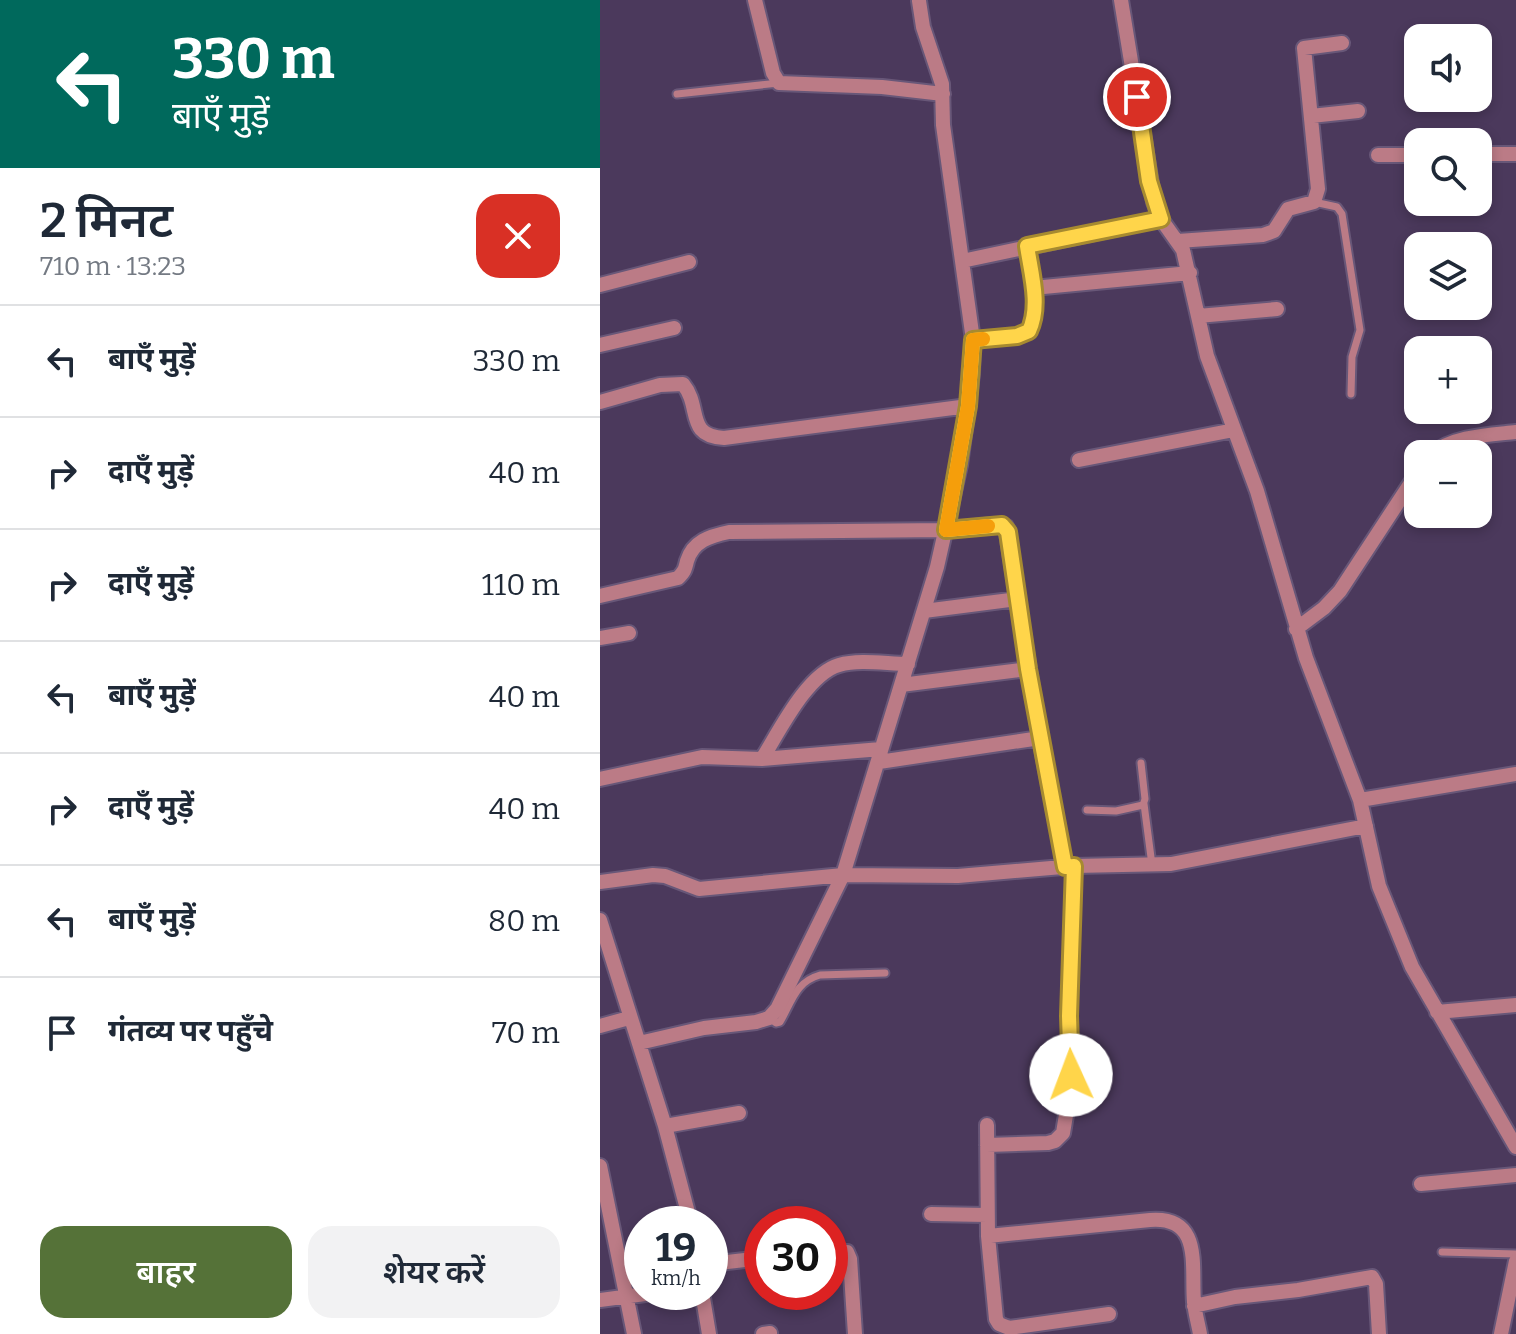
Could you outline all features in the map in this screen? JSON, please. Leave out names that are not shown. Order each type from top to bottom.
[{"type":"street","points":[[755,0],[773,73],[779,83],[882,87],[943,94]]},
{"type":"street","points":[[1121,0],[1149,181],[1161,219],[1178,241],[1190,273],[1207,356],[1272,535],[1296,629],[1360,800],[1379,886],[1412,967],[1516,1147]]},
{"type":"street","points":[[639,1043],[704,1028],[769,1018],[777,1009],[843,875],[946,530],[968,406],[973,340],[943,125],[940,75],[923,27],[919,1]]},
{"type":"street","points":[[1178,241],[1263,235],[1274,231],[1288,209],[1314,202],[1318,189],[1304,48],[1342,43]]},
{"type":"street","points":[[1311,116],[1358,111]]},
{"type":"street","points":[[1492,154],[1516,154]]},
{"type":"street","points":[[1378,155],[1404,155]]},
{"type":"street","points":[[962,261],[1161,219]]},
{"type":"street","points":[[973,340],[1017,336],[1029,331],[1034,321],[1027,246]]},
{"type":"street","points":[[600,285],[689,262]]},
{"type":"street","points":[[1033,288],[1190,273]]},
{"type":"street","points":[[1198,316],[1277,309]]},
{"type":"street","points":[[600,345],[674,328]]},
{"type":"street","points":[[600,402],[660,385],[683,384],[689,392],[699,429],[710,437],[724,438],[968,406]]},
{"type":"street","points":[[1079,460],[1234,430]]},
{"type":"street","points":[[1464,440],[1516,432]]},
{"type":"street","points":[[1296,629],[1324,608],[1340,591],[1404,493]]},
{"type":"street","points":[[600,596],[678,578],[685,572],[694,546],[709,536],[753,531],[1006,527],[1040,738],[1070,867],[1070,1091],[1063,1133],[1055,1141],[987,1145]]},
{"type":"street","points":[[924,611],[1018,599]]},
{"type":"street","points":[[600,638],[629,633]]},
{"type":"street","points":[[762,759],[798,702],[829,670],[850,663],[908,664]]},
{"type":"street","points":[[901,685],[1028,669]]},
{"type":"street","points":[[600,779],[702,757],[762,759],[880,755],[1040,738]]},
{"type":"street","points":[[1360,800],[1516,774]]},
{"type":"street","points":[[600,882],[653,875],[665,876],[699,889],[843,875],[958,876],[1070,867],[1152,865],[1213,857],[1366,826]]},
{"type":"street","points":[[600,920],[665,1126],[686,1206]]},
{"type":"street","points":[[1437,1012],[1516,1005]]},
{"type":"street","points":[[600,1026],[629,1018]]},
{"type":"street","points":[[665,1126],[739,1113]]},
{"type":"street","points":[[987,1125],[987,1215],[996,1319],[1003,1327],[1019,1330],[1109,1314]]},
{"type":"street","points":[[600,1166],[606,1226],[624,1287]]},
{"type":"street","points":[[1421,1184],[1516,1175]]},
{"type":"street","points":[[931,1214],[987,1215]]},
{"type":"street","points":[[988,1236],[1165,1219],[1176,1223],[1189,1239],[1194,1306],[1200,1334]]},
{"type":"street","points":[[848,1254],[855,1334]]},
{"type":"street","points":[[1501,1334],[1515,1278],[1516,1261]]},
{"type":"street","points":[[1194,1306],[1372,1277],[1376,1284],[1379,1334]]},
{"type":"street","points":[[600,1300],[624,1297]]},
{"type":"street","points":[[629,1310],[634,1334]]},
{"type":"street","points":[[705,1310],[709,1334]]},
{"type":"lane","points":[[677,94],[779,83]]},
{"type":"lane","points":[[1314,202],[1337,207],[1342,214],[1360,330],[1352,357],[1351,394]]},
{"type":"lane","points":[[1141,763],[1152,865]]},
{"type":"lane","points":[[1087,810],[1138,808],[1144,802]]},
{"type":"lane","points":[[769,1018],[780,1022],[795,991],[810,978],[885,973]]},
{"type":"lane","points":[[1442,1252],[1516,1254]]},
{"type":"slow traffic","points":[[983,339],[973,340],[972,374],[960,465],[946,530],[988,526]]},
{"type":"route","points":[[1071,1075],[1069,1016],[1074,866],[1065,867],[1028,669],[1008,532],[1002,525],[946,530],[960,465],[972,374],[973,340],[1017,336],[1029,331],[1034,321],[1027,246],[1161,219],[1149,181],[1137,97]]}]
